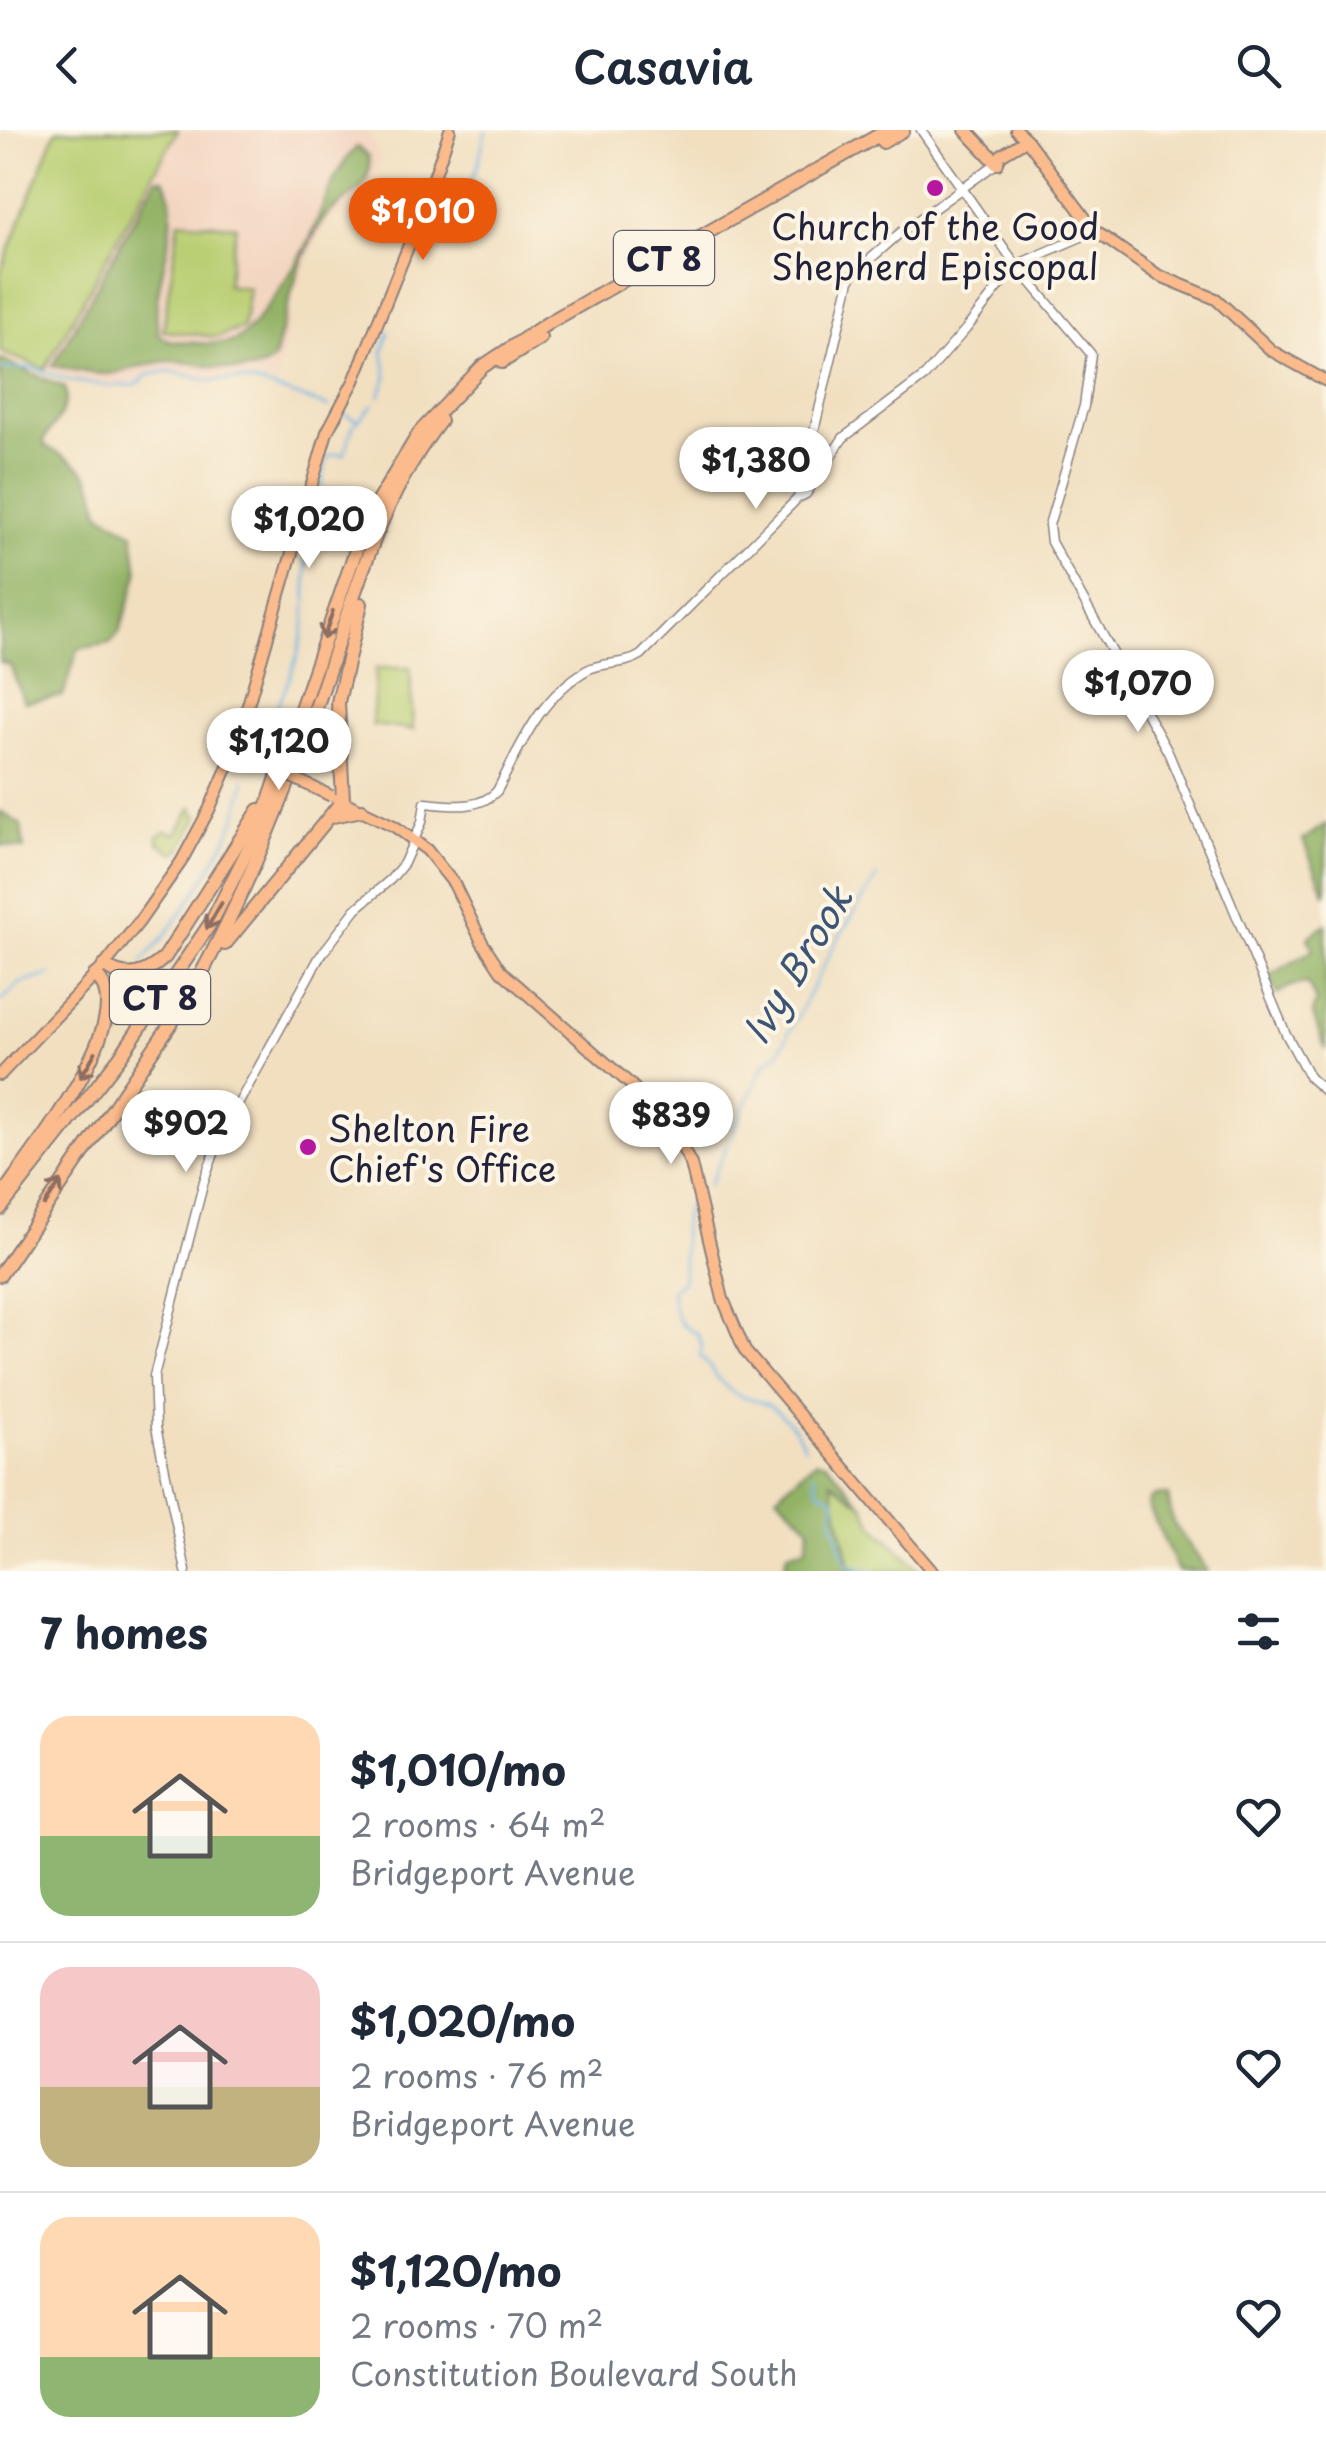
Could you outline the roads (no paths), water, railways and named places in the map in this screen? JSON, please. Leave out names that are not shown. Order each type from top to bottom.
[{"type":"highway","name":"CT 8","points":[[0,1208],[120,1056],[212,921],[261,824],[338,595],[374,506],[397,466],[453,400],[512,344],[888,130]]},
{"type":"highway","name":"CT 8","points":[[453,400],[504,360],[542,337],[903,130]]},
{"type":"highway","points":[[966,130],[997,162]]},
{"type":"highway","points":[[977,130],[997,162]]},
{"type":"highway","points":[[873,148],[919,131]]},
{"type":"highway","name":"CT 8","points":[[0,1275],[188,998],[238,906],[285,797],[384,515],[438,417]]},
{"type":"highway","points":[[188,998],[230,937],[327,820],[337,798],[338,702],[384,515]]},
{"type":"highway","points":[[0,1198],[96,1053],[106,1007],[100,970],[138,974],[165,957],[250,826],[281,763]]},
{"type":"highway","points":[[327,820],[344,812],[362,810]]},
{"type":"main road","points":[[0,1075],[100,970],[181,862],[240,752],[327,432],[354,381],[450,130]]},
{"type":"main road","points":[[997,162],[1023,147],[1022,133]]},
{"type":"main road","points":[[1022,133],[1094,230],[1158,275],[1216,300],[1272,351],[1326,381]]},
{"type":"main road","points":[[240,752],[416,840],[454,884],[501,971],[654,1106],[692,1164],[722,1299],[745,1351],[932,1571]]},
{"type":"street","points":[[919,131],[1016,265],[1091,354],[1084,406],[1049,524],[1051,542],[1168,752],[1294,1051],[1310,1078],[1326,1092]]},
{"type":"street","points":[[798,498],[852,276],[900,234],[997,162]]},
{"type":"street","points":[[186,1571],[156,1427],[154,1376],[204,1181],[220,1136],[318,958],[356,909],[392,879],[416,840],[425,803],[468,805],[490,799],[498,791],[538,712],[587,671],[641,655],[806,494],[852,429],[925,376],[1016,265],[1094,230]]},
{"type":"waterway","points":[[467,190],[486,130]]},
{"type":"waterway","points":[[437,242],[453,226]]},
{"type":"waterway","points":[[399,286],[408,266]]},
{"type":"waterway","points":[[379,396],[387,377],[383,351],[389,332]]},
{"type":"waterway","points":[[0,369],[32,368],[71,381],[110,386],[136,385],[148,375],[169,371],[209,381],[241,380],[264,385],[329,407]]},
{"type":"waterway","points":[[318,505],[327,458],[344,455],[353,426],[373,405]]},
{"type":"waterway","points":[[342,413],[356,420]]},
{"type":"waterway","points":[[308,539],[311,522]]},
{"type":"waterway","points":[[258,738],[282,697],[302,638],[307,551]]},
{"type":"waterway","points":[[142,961],[180,916],[216,859],[235,820],[245,779]]},
{"type":"waterway","name":"Ivy Brook","points":[[709,1185],[764,1064],[778,1054],[837,940],[877,877]]},
{"type":"waterway","points":[[0,1002],[19,984],[52,974]]},
{"type":"waterway","name":"Ivy Brook","points":[[689,1203],[683,1220],[683,1280],[671,1291],[677,1317],[697,1334],[702,1346],[700,1356],[723,1384],[738,1396],[767,1405],[780,1414],[804,1447]]},
{"type":"waterway","name":"Ivy Brook","points":[[814,1473],[818,1489],[835,1499],[833,1521],[847,1564],[875,1571]]},
{"type":"place","name":"Church of the Good Shepherd Episcopal","points":[[935,188]]},
{"type":"place","name":"Shelton Fire Chief's Office","points":[[308,1147]]}]
